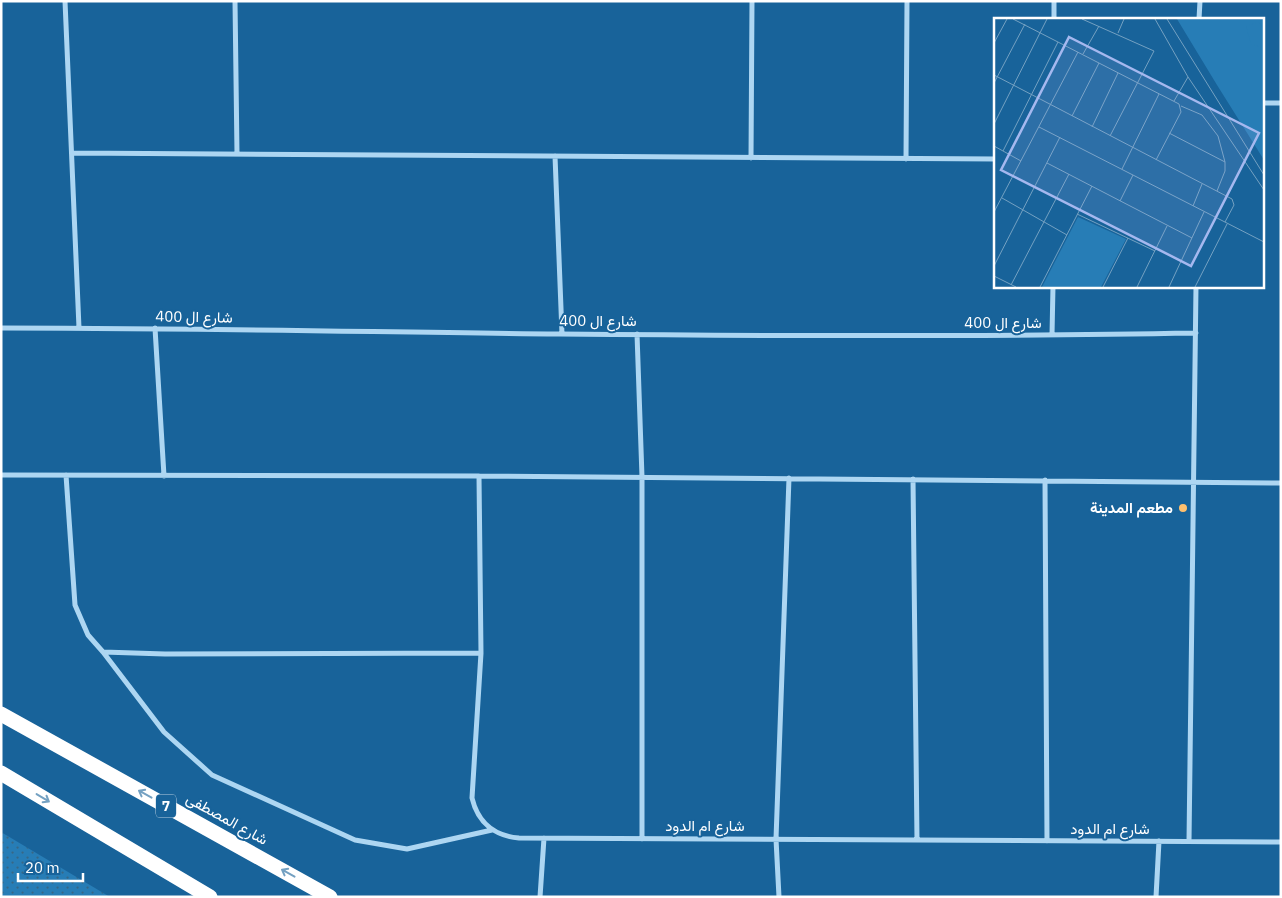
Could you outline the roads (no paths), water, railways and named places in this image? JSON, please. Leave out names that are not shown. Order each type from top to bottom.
[{"type":"highway","name":"شارع المصطفى","points":[[1,714],[330,897]]},
{"type":"highway","points":[[1,773],[210,897]]},
{"type":"street","points":[[65,1],[79,328]]},
{"type":"street","points":[[235,1],[237,154]]},
{"type":"street","points":[[751,158],[752,1]]},
{"type":"street","points":[[906,159],[908,1]]},
{"type":"street","points":[[1054,1],[1054,18]]},
{"type":"street","points":[[1199,18],[1200,1]]},
{"type":"street","points":[[1264,103],[1281,103]]},
{"type":"street","points":[[72,153],[994,159]]},
{"type":"street","points":[[555,156],[562,334]]},
{"type":"street","points":[[1052,335],[1053,288]]},
{"type":"street","points":[[1189,842],[1196,288]]},
{"type":"street","name":"شارع ال 400","points":[[1,328],[155,328],[562,334],[1052,335],[1196,333]]},
{"type":"street","points":[[155,328],[164,476]]},
{"type":"street","points":[[637,334],[642,477],[642,839]]},
{"type":"street","points":[[1,475],[479,476],[1281,482]]},
{"type":"street","points":[[66,475],[75,605],[88,635],[164,732],[212,775],[355,840],[407,849],[492,830]]},
{"type":"street","points":[[479,476],[481,653],[472,798],[479,816],[492,830]]},
{"type":"street","points":[[779,897],[776,839],[789,478]]},
{"type":"street","points":[[913,479],[917,840]]},
{"type":"street","points":[[1045,480],[1047,841]]},
{"type":"street","points":[[103,652],[165,654],[481,653]]},
{"type":"street","name":"شارع ام الدود","points":[[492,830],[510,837],[544,838],[1281,842]]},
{"type":"street","points":[[540,897],[544,838]]},
{"type":"street","points":[[1156,897],[1158,842]]},
{"type":"place","name":"مطعم المدينة","points":[[1183,508]]}]
